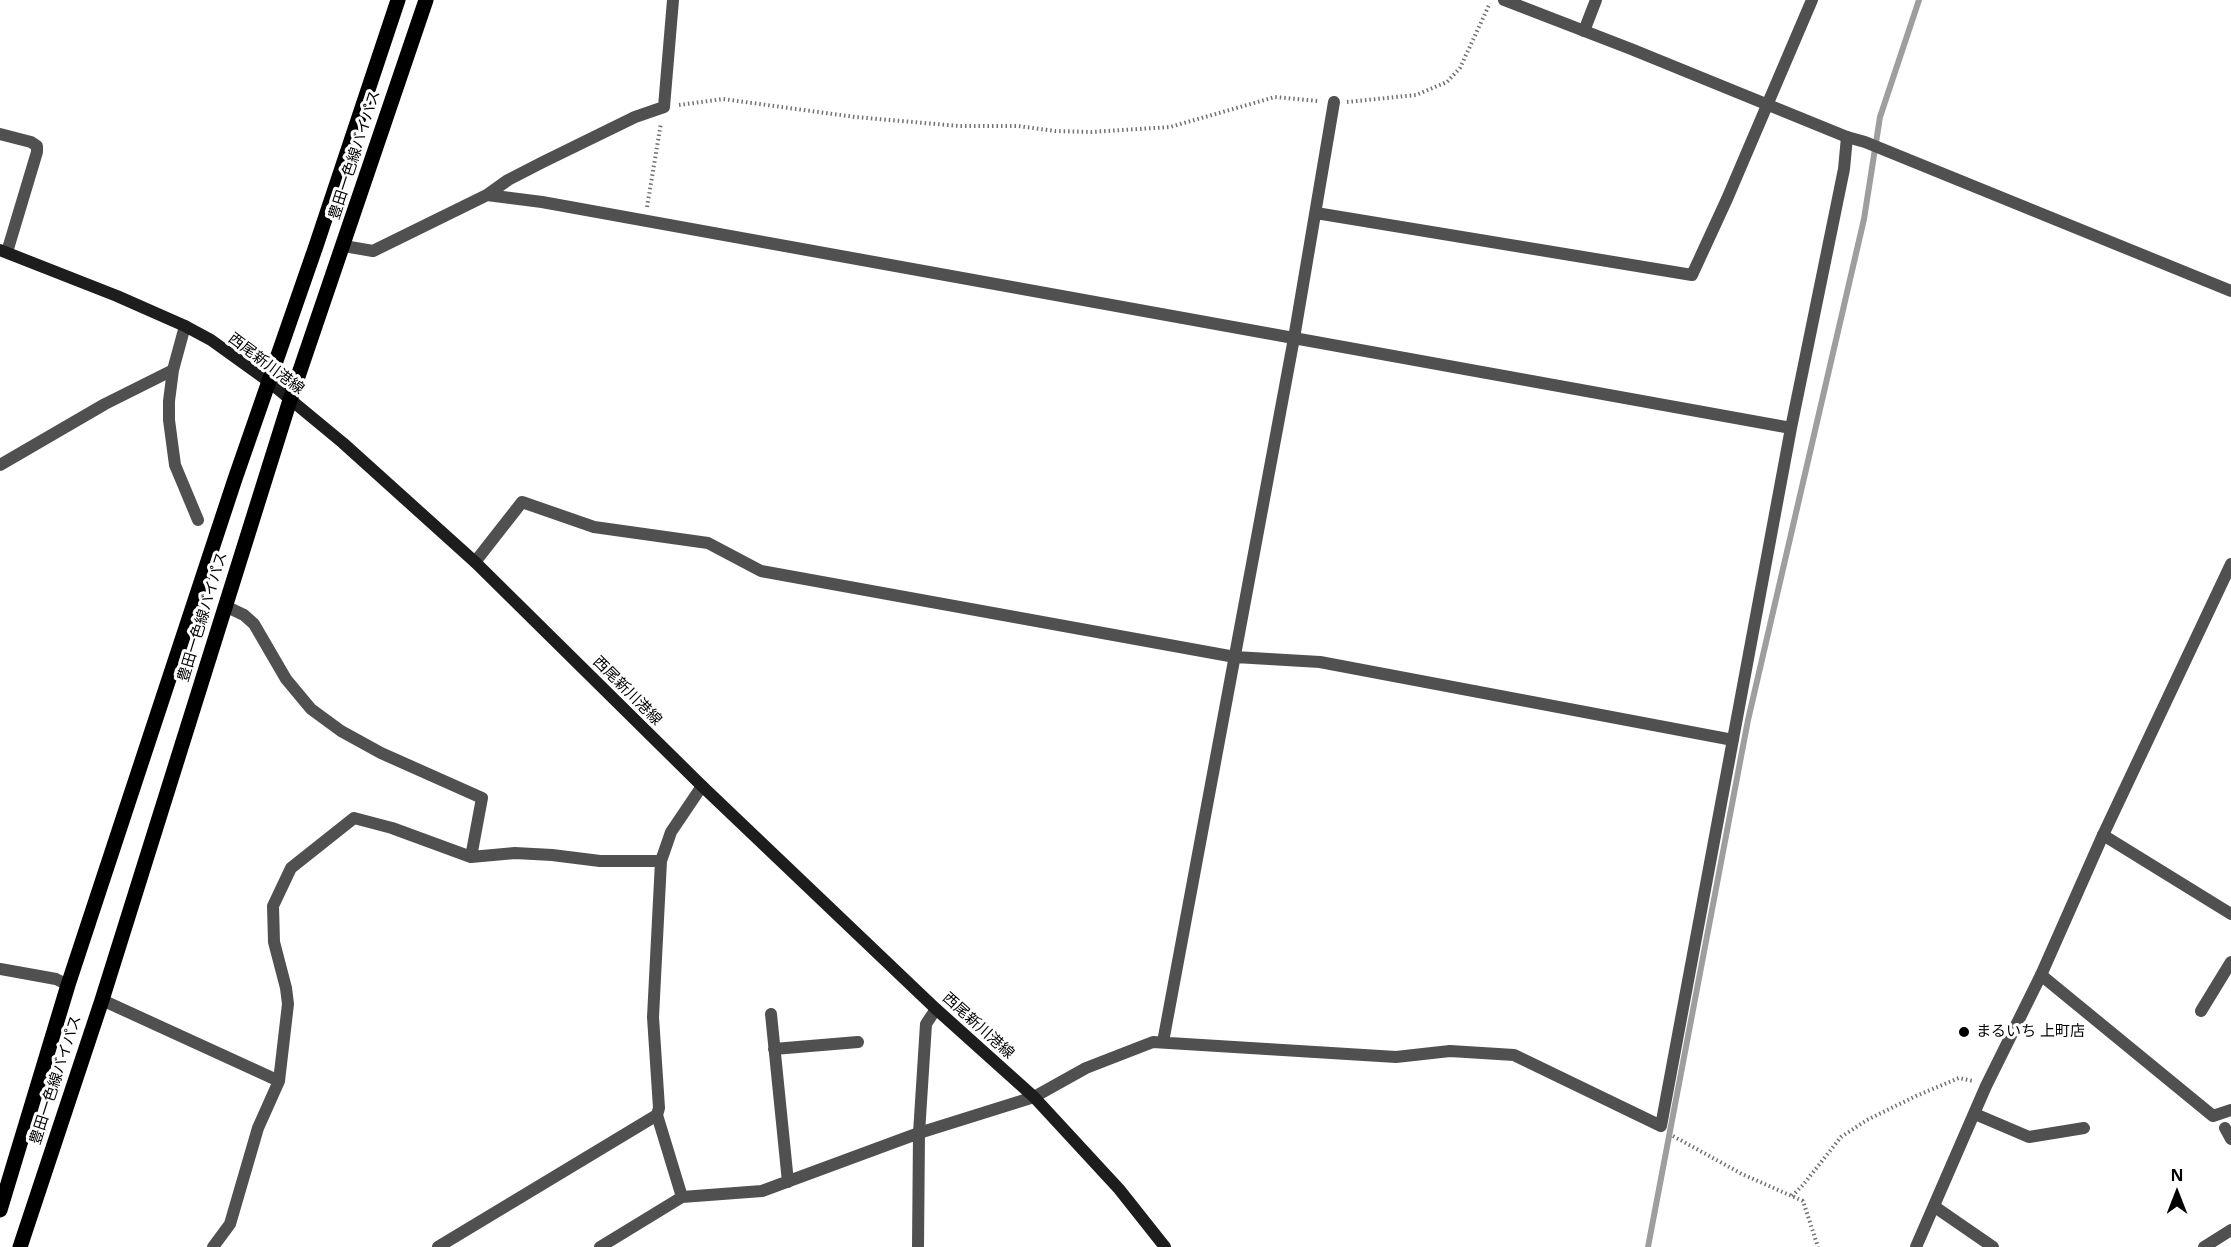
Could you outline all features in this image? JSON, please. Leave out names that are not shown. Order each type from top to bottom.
[{"type":"main road","name":"豊田一色線バイパス","points":[[0,1210],[68,985],[268,381],[316,246],[398,0]]},
{"type":"main road","name":"豊田一色線バイパス","points":[[20,1247],[102,1000],[290,400],[426,0]]},
{"type":"main road","name":"西尾新川港線","points":[[3,251],[117,296],[211,340],[268,381],[343,443],[475,562],[702,786],[936,1009],[1034,1097],[1119,1189],[1165,1247]]},
{"type":"street","points":[[344,246],[373,251],[487,195],[508,180],[543,162],[635,117],[664,107],[673,0]]},
{"type":"street","points":[[1504,0],[1847,137],[1865,142],[2231,291]]},
{"type":"street","points":[[1584,31],[1596,0]]},
{"type":"street","points":[[1316,213],[1692,275],[1812,0]]},
{"type":"street","points":[[1164,1042],[1294,338],[1334,102]]},
{"type":"street","points":[[0,134],[31,142],[37,146],[37,152],[3,251]]},
{"type":"street","points":[[600,1247],[682,1197],[762,1191],[919,1134],[1034,1097],[1086,1068],[1153,1042],[1396,1058],[1450,1051],[1514,1055],[1661,1126],[1791,428],[1844,169],[1847,137]]},
{"type":"street","points":[[487,195],[542,202],[1791,428]]},
{"type":"street","points":[[184,326],[173,370],[169,402],[172,448],[175,465],[198,520]]},
{"type":"street","points":[[0,465],[105,404],[173,370]]},
{"type":"street","points":[[475,562],[522,502],[594,527],[708,543],[761,572],[1235,657],[1320,662],[1733,740]]},
{"type":"street","points":[[1916,1247],[1986,1086],[2041,975],[2103,835],[2231,564]]},
{"type":"street","points":[[225,606],[244,615],[254,624],[286,679],[311,709],[341,731],[381,753],[482,798],[471,857]]},
{"type":"street","points":[[682,1197],[657,1115],[653,1017],[661,861],[671,832],[702,786]]},
{"type":"street","points":[[213,1247],[230,1224],[258,1128],[279,1081],[288,1004],[274,942],[273,906],[291,868],[354,818],[392,828],[471,857],[514,853],[600,861],[661,861]]},
{"type":"street","points":[[2103,835],[2231,914]]},
{"type":"street","points":[[2201,1011],[2231,962]]},
{"type":"street","points":[[0,969],[56,979],[68,985]]},
{"type":"street","points":[[2041,975],[2213,1116],[2231,1110]]},
{"type":"street","points":[[102,1000],[279,1081]]},
{"type":"street","points":[[918,1247],[919,1134],[926,1024],[936,1009]]},
{"type":"street","points":[[771,1014],[788,1182]]},
{"type":"street","points":[[774,1049],[858,1042]]},
{"type":"street","points":[[1975,1114],[2029,1137],[2084,1128]]},
{"type":"street","points":[[438,1247],[657,1115]]},
{"type":"street","points":[[1935,1207],[1993,1247]]},
{"type":"street","points":[[2204,1247],[2231,1230]]},
{"type":"path","points":[[645,221],[664,107],[723,99],[855,117],[959,126],[1018,126],[1055,131],[1091,132],[1170,127],[1275,97],[1334,102],[1416,95],[1447,82],[1460,68],[1491,0]]},
{"type":"path","points":[[1791,1196],[1803,1185],[1840,1137],[1867,1120],[1959,1078],[1986,1086]]},
{"type":"path","points":[[1661,1126],[1661,1130],[1742,1174],[1803,1201],[1818,1247]]},
{"type":"waterway","points":[[1648,1247],[1748,720],[1864,219],[1880,117],[1919,0]]},
{"type":"place","name":"まるいち 上町店","points":[[1964,1032]]}]
